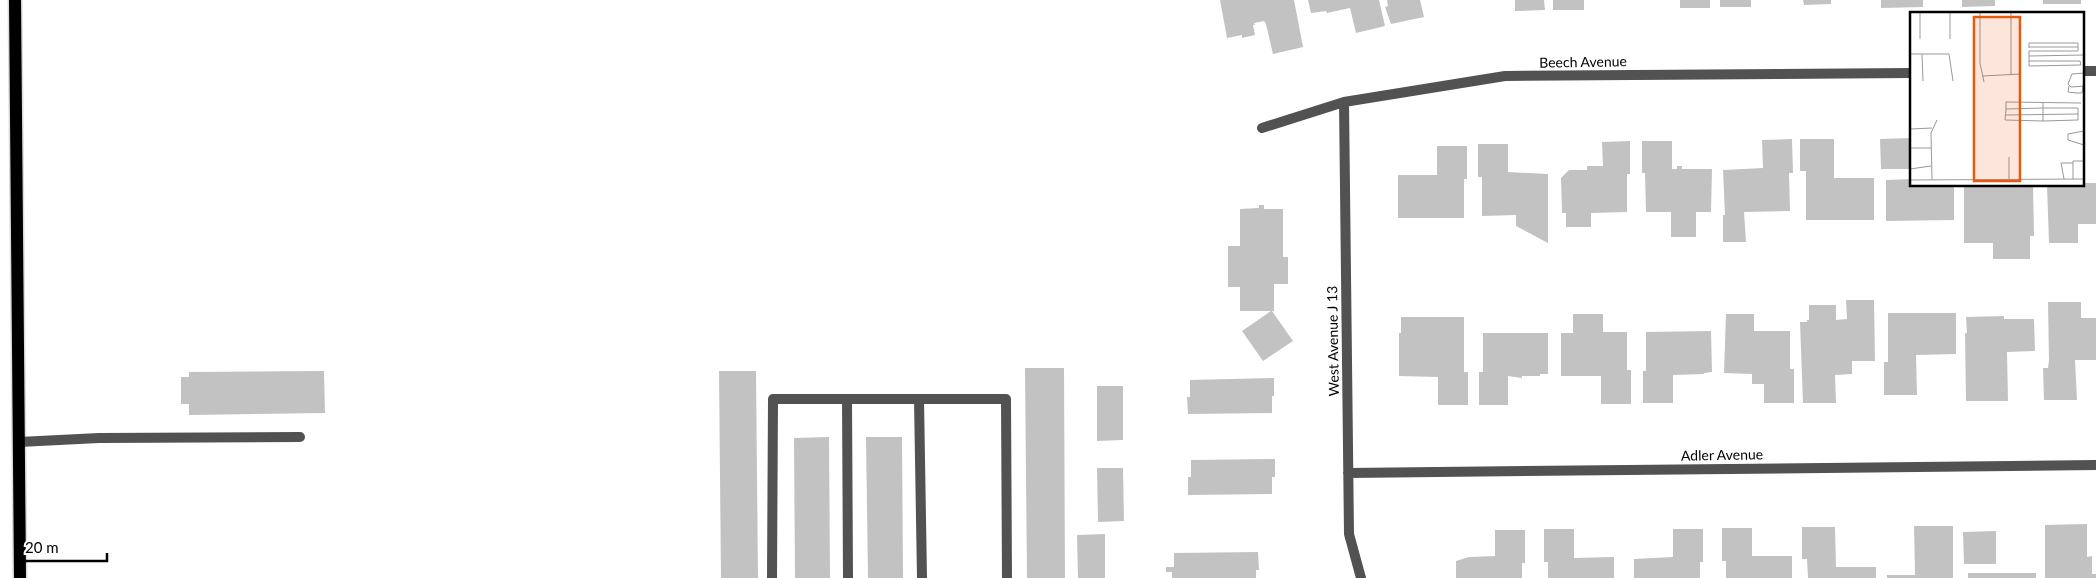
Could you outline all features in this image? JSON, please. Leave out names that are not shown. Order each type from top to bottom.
[{"type":"main road","points":[[15,0],[20,578]]},
{"type":"street","name":"Beech Avenue","points":[[1262,128],[1344,102],[1505,76],[1910,73]]},
{"type":"street","name":"West Avenue J 13","points":[[1344,102],[1349,534],[1361,578]]},
{"type":"street","points":[[772,578],[773,399],[1006,399],[1007,578]]},
{"type":"street","points":[[847,399],[848,578]]},
{"type":"street","points":[[920,399],[922,578]]},
{"type":"street","points":[[19,442],[99,438],[300,438]]},
{"type":"street","name":"Adler Avenue","points":[[1348,473],[2096,465]]},
{"type":"building","points":[[1220,0],[1294,0],[1303,47],[1273,54],[1264,21],[1254,23],[1255,35],[1242,38],[1242,35],[1227,38]]},
{"type":"building","points":[[1308,0],[1379,0],[1385,26],[1356,33],[1350,8],[1327,13],[1326,11],[1311,13]]},
{"type":"building","points":[[1387,0],[1420,0],[1424,17],[1391,24],[1385,7],[1388,6]]},
{"type":"building","points":[[1515,0],[1544,0],[1545,10],[1515,11]]},
{"type":"building","points":[[1553,0],[1584,0],[1584,10],[1553,10]]},
{"type":"building","points":[[1680,0],[1710,0],[1710,8],[1680,8]]},
{"type":"building","points":[[1720,0],[1751,0],[1751,7],[1720,7]]},
{"type":"building","points":[[1803,0],[1831,0],[1831,4],[1804,5]]},
{"type":"building","points":[[1881,0],[1923,0],[1923,7],[1881,8]]},
{"type":"building","points":[[1962,0],[1995,0],[1995,6],[1962,7]]},
{"type":"building","points":[[2043,0],[2081,0],[2081,4],[2043,4]]},
{"type":"building","points":[[1910,138],[1910,169],[1881,169],[1880,139]]},
{"type":"building","points":[[1792,139],[1793,173],[1789,173],[1790,211],[1744,212],[1746,242],[1723,242],[1723,215],[1725,215],[1723,170],[1763,168],[1762,140]]},
{"type":"building","points":[[1800,139],[1834,139],[1834,178],[1874,178],[1874,220],[1806,220],[1806,171],[1800,171]]},
{"type":"building","points":[[1630,141],[1630,174],[1627,174],[1627,212],[1591,213],[1591,227],[1566,227],[1566,213],[1562,213],[1561,178],[1569,170],[1587,170],[1587,166],[1603,166],[1602,142]]},
{"type":"building","points":[[1642,141],[1672,141],[1672,169],[1682,166],[1682,169],[1712,169],[1711,212],[1696,212],[1696,237],[1671,237],[1671,212],[1646,212],[1645,173],[1642,173]]},
{"type":"building","points":[[1478,144],[1508,144],[1508,172],[1548,174],[1548,243],[1516,226],[1516,215],[1482,216],[1482,177],[1478,177]]},
{"type":"building","points":[[1437,146],[1467,146],[1467,179],[1464,179],[1464,218],[1398,218],[1398,175],[1437,175]]},
{"type":"building","points":[[1910,179],[1910,186],[1954,186],[1954,220],[1886,221],[1886,180]]},
{"type":"building","points":[[2084,183],[2096,183],[2096,224],[2078,224],[2078,243],[2049,243],[2047,186],[2084,186]]},
{"type":"building","points":[[1964,186],[2033,186],[2034,236],[2030,236],[2030,259],[1993,259],[1993,243],[1964,243]]},
{"type":"building","points":[[1259,205],[1264,205],[1264,209],[1283,209],[1283,257],[1288,257],[1288,284],[1274,284],[1274,311],[1272,311],[1293,341],[1263,361],[1242,331],[1271,311],[1240,311],[1240,287],[1228,287],[1228,246],[1240,246],[1240,209],[1259,208]]},
{"type":"building","points":[[1846,300],[1874,300],[1875,361],[1852,361],[1852,374],[1835,375],[1836,403],[1803,403],[1800,322],[1807,322],[1809,320],[1809,305],[1836,305],[1836,320],[1847,319]]},
{"type":"building","points":[[2048,302],[2081,302],[2081,318],[2096,318],[2096,360],[2075,360],[2077,400],[2044,400],[2043,368],[2048,368],[2049,360]]},
{"type":"building","points":[[1888,313],[1956,313],[1956,354],[1916,355],[1917,395],[1884,395],[1884,362],[1888,362]]},
{"type":"building","points":[[1573,314],[1603,314],[1603,332],[1627,332],[1627,370],[1631,370],[1631,404],[1601,404],[1601,376],[1561,376],[1561,333],[1573,333]]},
{"type":"building","points":[[1726,314],[1754,314],[1754,331],[1790,331],[1790,369],[1794,369],[1794,403],[1764,403],[1764,384],[1752,384],[1752,374],[1724,373]]},
{"type":"building","points":[[2004,316],[2004,319],[2034,319],[2035,351],[2007,352],[2008,401],[1966,401],[1966,317]]},
{"type":"building","points":[[1401,317],[1464,317],[1464,372],[1468,372],[1468,405],[1438,405],[1438,377],[1399,376]]},
{"type":"building","points":[[1711,331],[1712,372],[1673,375],[1673,403],[1643,403],[1643,371],[1646,371],[1646,332]]},
{"type":"building","points":[[1483,333],[1548,333],[1548,374],[1522,376],[1522,378],[1508,376],[1508,405],[1479,405],[1479,372],[1483,372]]},
{"type":"building","points":[[1025,368],[1064,368],[1065,578],[1027,578]]},
{"type":"building","points":[[324,371],[325,413],[189,415],[189,404],[181,404],[181,377],[189,377],[189,372]]},
{"type":"building","points":[[719,371],[756,371],[758,578],[721,578]]},
{"type":"building","points":[[1274,378],[1272,413],[1188,414],[1187,397],[1190,397],[1190,380]]},
{"type":"building","points":[[1097,386],[1123,386],[1123,440],[1097,441]]},
{"type":"building","points":[[829,437],[830,578],[795,578],[794,438]]},
{"type":"building","points":[[866,437],[902,437],[903,578],[868,578]]},
{"type":"building","points":[[1275,459],[1275,477],[1272,477],[1272,494],[1188,495],[1188,477],[1191,477],[1191,460]]},
{"type":"building","points":[[1097,468],[1123,468],[1124,521],[1098,522]]},
{"type":"building","points":[[2087,524],[2087,557],[2092,556],[2092,574],[2096,574],[2096,578],[2045,578],[2045,525]]},
{"type":"building","points":[[1914,526],[1953,526],[1953,578],[1887,578],[1887,575],[1915,575]]},
{"type":"building","points":[[1802,527],[1835,527],[1836,567],[1876,567],[1876,578],[1808,578],[1807,559],[1802,559]]},
{"type":"building","points":[[1722,528],[1752,528],[1752,556],[1792,556],[1792,578],[1726,578],[1726,561],[1722,561]]},
{"type":"building","points":[[1544,529],[1574,529],[1574,558],[1614,557],[1614,578],[1548,578],[1548,562],[1544,562]]},
{"type":"building","points":[[1673,529],[1703,529],[1703,562],[1700,562],[1700,578],[1634,578],[1634,559],[1673,557]]},
{"type":"building","points":[[1495,530],[1525,530],[1525,563],[1522,563],[1522,578],[1456,578],[1456,561],[1469,557],[1495,556]]},
{"type":"building","points":[[1996,531],[1996,564],[1964,564],[1963,532]]},
{"type":"building","points":[[1105,534],[1105,578],[1078,578],[1077,535]]},
{"type":"building","points":[[1258,552],[1259,570],[1256,570],[1256,578],[1172,578],[1172,572],[1166,572],[1166,567],[1174,567],[1174,553]]},
{"type":"building","points":[[1968,573],[2036,573],[2036,578],[1968,578]]}]
